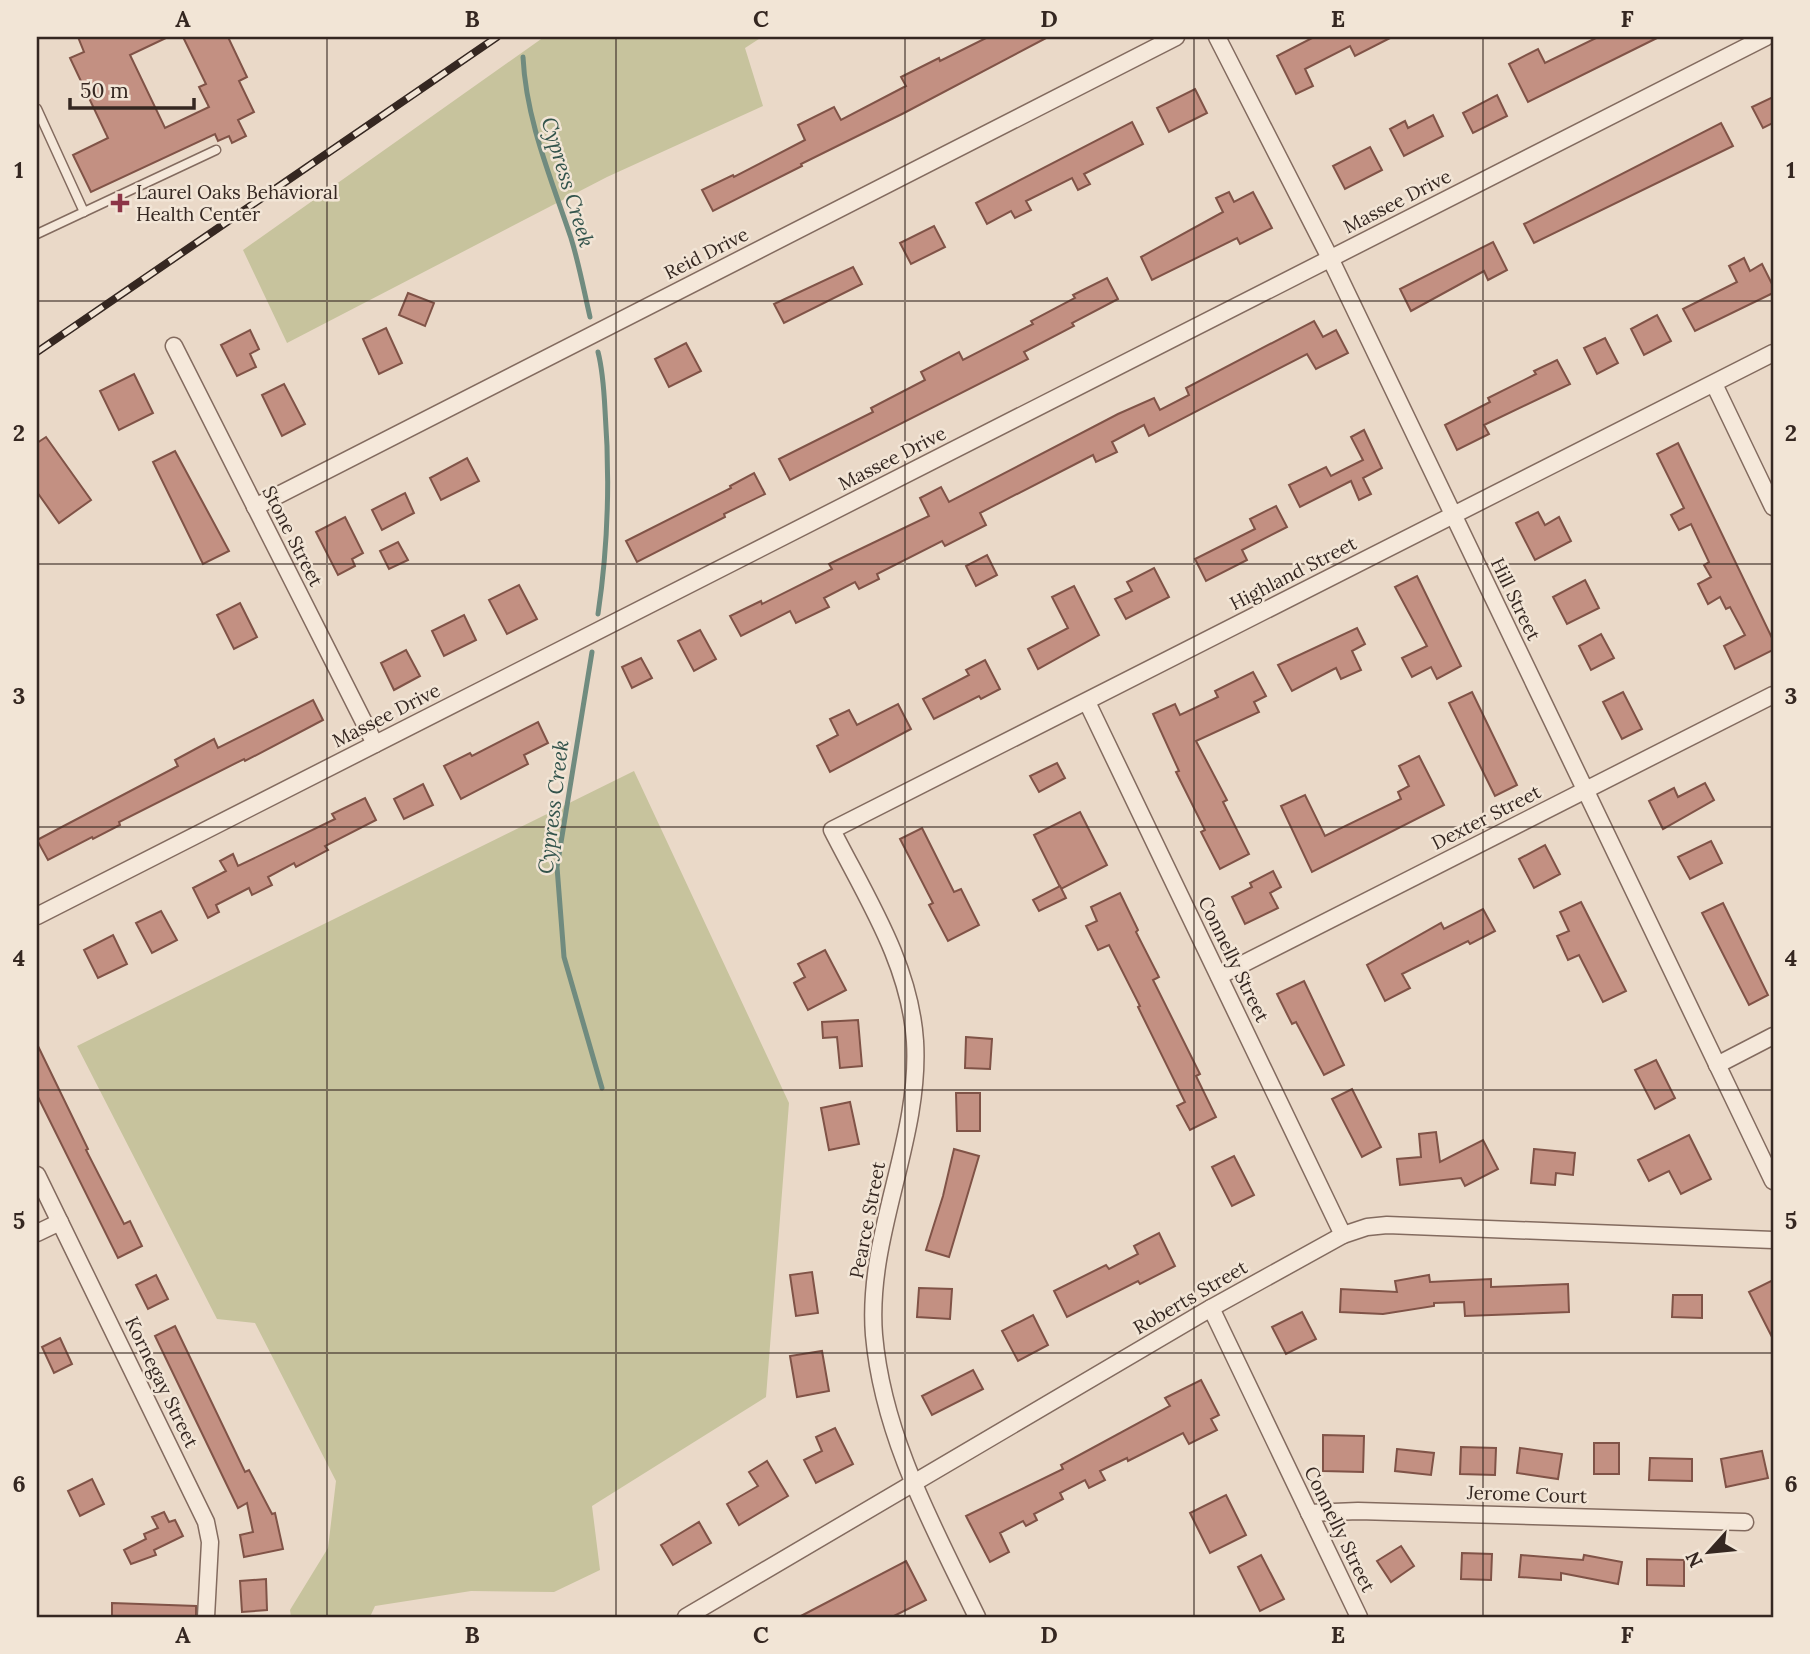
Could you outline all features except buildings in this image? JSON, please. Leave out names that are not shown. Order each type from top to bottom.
[{"type":"street","name":"Reid Drive","points":[[255,507],[1175,37]]},
{"type":"street","name":"Hill Street","points":[[1217,37],[1330,258],[1773,1181]]},
{"type":"street","name":"Massee Drive","points":[[37,916],[1766,37]]},
{"type":"street","name":"Stone Street","points":[[174,346],[375,744]]},
{"type":"street","name":"Highland Street","points":[[832,830],[1773,353]]},
{"type":"street","points":[[1714,384],[1773,507]]},
{"type":"street","name":"Dexter Street","points":[[1219,976],[1773,695]]},
{"type":"street","name":"Connelly Street","points":[[1087,702],[1343,1235]]},
{"type":"street","name":"Pearce Street","points":[[832,830],[901,970],[910,1004],[915,1040],[911,1106],[879,1259],[874,1298],[874,1333],[880,1381],[887,1412],[913,1484],[977,1617]]},
{"type":"street","points":[[1717,1065],[1773,1036]]},
{"type":"street","name":"Kornegay Street","points":[[37,1175],[206,1522],[210,1542],[206,1617]]},
{"type":"street","points":[[37,1233],[60,1222]]},
{"type":"street","name":"Roberts Street","points":[[686,1617],[1211,1308],[1343,1235],[1367,1227],[1387,1225],[1773,1240]]},
{"type":"street","name":"Connelly Street","points":[[1211,1308],[1359,1617]]},
{"type":"street","name":"Jerome Court","points":[[1309,1513],[1358,1511],[1745,1522]]},
{"type":"lane","points":[[37,109],[84,212]]},
{"type":"lane","points":[[37,234],[216,150]]},
{"type":"shaded area","points":[[544,37],[762,37],[745,48],[763,106],[607,177],[287,343],[243,250]]},
{"type":"shaded area","points":[[634,771],[789,1103],[766,1397],[592,1506],[600,1570],[554,1592],[471,1591],[375,1606],[370,1617],[291,1617],[290,1610],[328,1548],[336,1481],[255,1323],[217,1319],[77,1046]]},
{"type":"waterway","name":"Cypress Creek","points":[[523,57],[534,126],[574,248],[590,317]]},
{"type":"waterway","name":"Cypress Creek","points":[[598,352],[607,436],[608,487],[598,614]]},
{"type":"waterway","name":"Cypress Creek","points":[[592,652],[557,867],[564,957],[602,1088]]},
{"type":"railway","points":[[37,352],[497,37]]},
{"type":"place","name":"Laurel Oaks Behavioral Health Center","points":[[120,203]]}]
